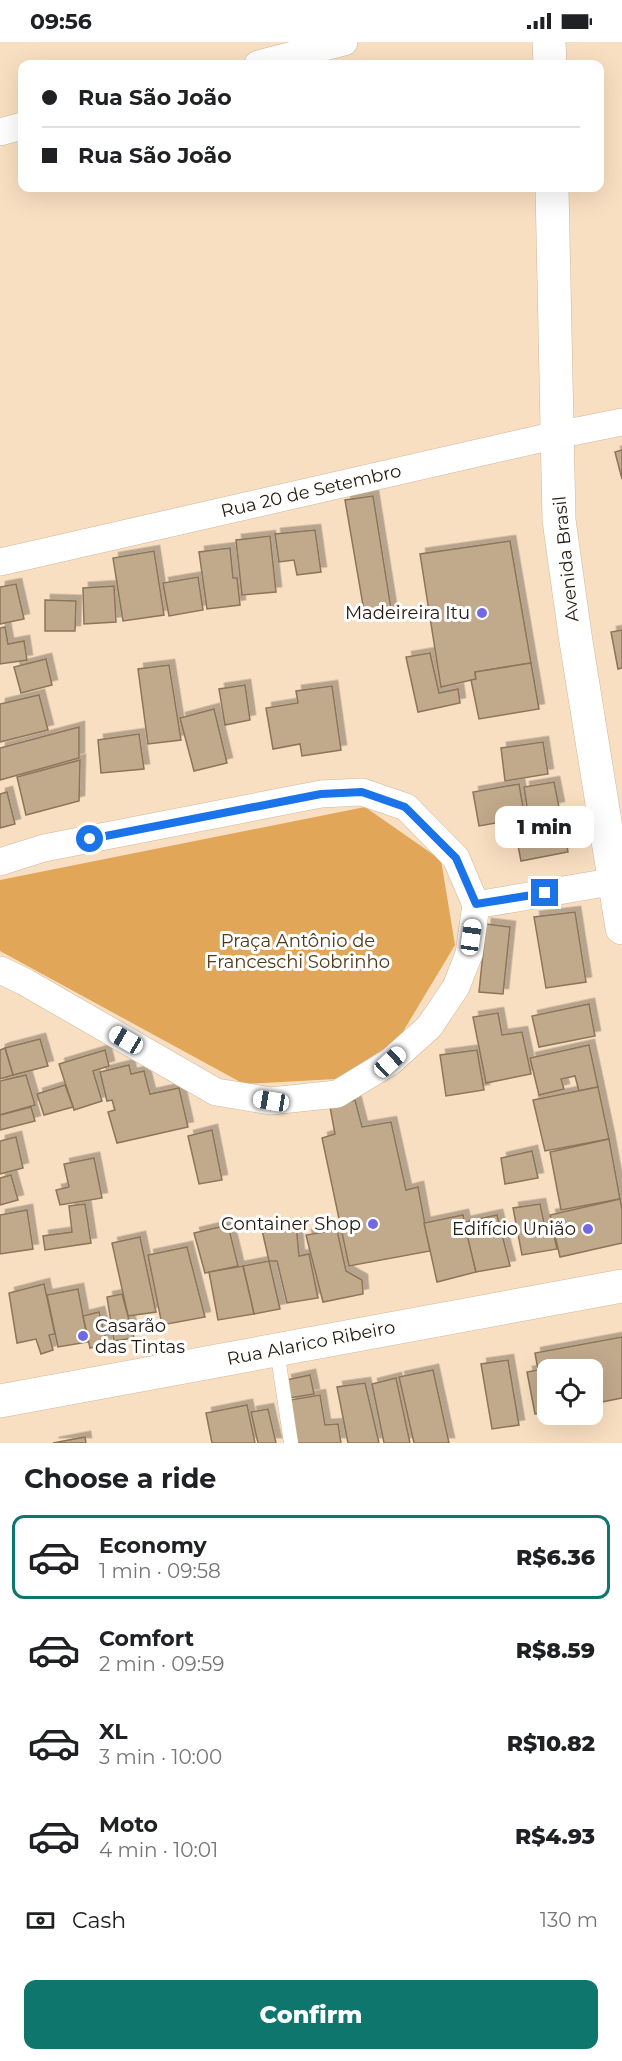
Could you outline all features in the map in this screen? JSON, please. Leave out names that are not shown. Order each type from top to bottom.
[{"type":"main road","points":[[549,42],[549,60]]},
{"type":"main road","name":"Avenida Brasil","points":[[552,192],[559,520],[577,647],[618,881],[622,928]]},
{"type":"main road","name":"Rua Alarico Ribeiro","points":[[0,1401],[622,1286]]},
{"type":"street","points":[[274,60],[344,42]]},
{"type":"street","points":[[0,132],[18,127]]},
{"type":"street","name":"Rua 20 de Setembro","points":[[0,562],[622,422]]},
{"type":"street","points":[[0,862],[44,848],[321,794],[362,792],[405,807],[456,858],[476,904],[469,954],[465,965],[456,987],[429,1027],[390,1062],[337,1094],[271,1101],[216,1092],[25,982],[0,970]]},
{"type":"street","points":[[476,904],[618,881]]},
{"type":"lane","points":[[278,1350],[291,1443]]},
{"type":"green space","name":"Praça Antônio de Franceschi Sobrinho","points":[[365,807],[441,860],[455,945],[398,1040],[336,1079],[244,1084],[0,951],[0,880]]},
{"type":"building","points":[[622,450],[622,479],[615,452]]},
{"type":"building","points":[[373,496],[392,615],[365,617],[345,500]]},
{"type":"building","points":[[315,530],[321,572],[297,575],[294,560],[279,562],[275,534]]},
{"type":"building","points":[[270,536],[276,592],[242,595],[236,540]]},
{"type":"building","points":[[510,541],[531,663],[475,672],[476,679],[441,687],[420,554]]},
{"type":"building","points":[[230,548],[233,578],[237,578],[240,605],[207,609],[199,552]]},
{"type":"building","points":[[154,551],[164,615],[123,621],[113,558]]},
{"type":"building","points":[[198,577],[203,610],[169,616],[163,583]]},
{"type":"building","points":[[16,584],[24,619],[0,624],[0,587]]},
{"type":"building","points":[[114,586],[116,622],[84,624],[83,588]]},
{"type":"building","points":[[45,600],[76,601],[75,631],[45,631]]},
{"type":"building","points":[[5,627],[8,644],[24,641],[27,660],[0,664],[0,628]]},
{"type":"building","points":[[622,630],[622,668],[618,669],[611,632]]},
{"type":"building","points":[[430,653],[439,693],[458,689],[460,703],[418,712],[406,657]]},
{"type":"building","points":[[46,659],[52,685],[21,693],[14,667]]},
{"type":"building","points":[[531,663],[539,709],[479,719],[471,680],[476,679],[475,672]]},
{"type":"building","points":[[169,665],[181,740],[148,744],[138,669]]},
{"type":"building","points":[[245,685],[250,720],[225,725],[219,689]]},
{"type":"building","points":[[332,686],[341,750],[302,756],[300,744],[273,749],[266,708],[298,703],[296,691]]},
{"type":"building","points":[[39,695],[48,730],[0,742],[0,704]]},
{"type":"building","points":[[214,709],[227,763],[194,771],[180,718]]},
{"type":"building","points":[[79,727],[79,758],[0,780],[0,748]]},
{"type":"building","points":[[139,734],[144,769],[101,773],[98,740]]},
{"type":"building","points":[[543,742],[548,774],[505,781],[501,748]]},
{"type":"building","points":[[80,760],[79,801],[26,815],[17,777]]},
{"type":"building","points":[[554,782],[559,807],[528,813],[524,787]]},
{"type":"building","points":[[519,784],[525,818],[479,826],[473,792]]},
{"type":"building","points":[[7,792],[15,824],[0,828],[0,794]]},
{"type":"building","points":[[562,817],[568,852],[521,861],[514,825]]},
{"type":"building","points":[[575,912],[586,982],[546,988],[534,917]]},
{"type":"building","points":[[486,924],[510,927],[503,994],[479,992]]},
{"type":"building","points":[[589,1004],[595,1036],[539,1047],[532,1016]]},
{"type":"building","points":[[498,1013],[502,1035],[522,1032],[531,1074],[486,1083],[473,1017]]},
{"type":"building","points":[[40,1039],[48,1066],[13,1075],[5,1048]]},
{"type":"building","points":[[589,1045],[598,1087],[579,1091],[575,1076],[561,1079],[564,1089],[539,1095],[530,1058]]},
{"type":"building","points":[[5,1048],[13,1075],[0,1079],[0,1050]]},
{"type":"building","points":[[105,1050],[109,1066],[93,1071],[102,1101],[74,1110],[59,1064]]},
{"type":"building","points":[[477,1050],[484,1090],[446,1096],[440,1055]]},
{"type":"building","points":[[129,1065],[131,1074],[144,1071],[150,1094],[179,1088],[188,1127],[117,1143],[108,1112],[115,1110],[112,1100],[107,1101],[100,1072]]},
{"type":"building","points":[[26,1075],[35,1105],[0,1115],[0,1081]]},
{"type":"building","points":[[65,1085],[73,1107],[44,1115],[37,1094]]},
{"type":"building","points":[[598,1087],[609,1139],[545,1151],[533,1100]]},
{"type":"building","points":[[355,1100],[362,1127],[391,1122],[406,1190],[418,1187],[430,1251],[349,1266],[322,1138],[335,1134],[330,1107]]},
{"type":"building","points":[[31,1107],[35,1121],[0,1130],[0,1115]]},
{"type":"building","points":[[212,1130],[222,1180],[199,1184],[188,1136]]},
{"type":"building","points":[[16,1137],[23,1168],[0,1174],[0,1141]]},
{"type":"building","points":[[609,1139],[620,1199],[561,1210],[550,1152]]},
{"type":"building","points":[[532,1151],[538,1178],[505,1184],[501,1158]]},
{"type":"building","points":[[94,1158],[102,1198],[60,1205],[56,1190],[69,1187],[64,1164]]},
{"type":"building","points":[[11,1175],[18,1200],[0,1205],[0,1178]]},
{"type":"building","name":"Edifício União","points":[[620,1199],[622,1243],[560,1257],[550,1215]]},
{"type":"building","points":[[85,1204],[91,1243],[45,1250],[43,1236],[72,1232],[69,1206]]},
{"type":"building","points":[[540,1204],[544,1223],[551,1222],[557,1249],[522,1255],[513,1208]]},
{"type":"building","points":[[27,1210],[33,1249],[0,1254],[0,1215]]},
{"type":"building","points":[[463,1215],[476,1272],[437,1282],[424,1223]]},
{"type":"building","points":[[497,1215],[510,1266],[476,1272],[464,1222]]},
{"type":"building","points":[[296,1224],[299,1256],[309,1254],[318,1298],[287,1303],[277,1261],[269,1261],[262,1230]]},
{"type":"building","points":[[228,1225],[238,1266],[205,1273],[194,1233]]},
{"type":"building","points":[[337,1230],[346,1271],[362,1280],[363,1294],[323,1302],[306,1235]]},
{"type":"building","points":[[140,1237],[156,1312],[128,1316],[112,1243]]},
{"type":"building","points":[[187,1247],[205,1317],[162,1325],[148,1255]]},
{"type":"building","points":[[269,1261],[280,1309],[254,1314],[243,1266]]},
{"type":"building","points":[[243,1266],[254,1314],[218,1320],[209,1272]]},
{"type":"building","points":[[44,1284],[55,1334],[49,1335],[53,1350],[41,1354],[36,1339],[17,1343],[9,1293]]},
{"type":"building","points":[[78,1289],[88,1342],[58,1347],[47,1295]]},
{"type":"building","points":[[122,1294],[134,1338],[114,1341],[107,1297]]},
{"type":"building","points":[[99,1312],[107,1344],[90,1348],[83,1316]]},
{"type":"building","points":[[622,1337],[622,1398],[603,1402],[603,1359],[537,1359],[537,1364],[535,1353]]},
{"type":"building","points":[[508,1360],[519,1425],[492,1429],[481,1364]]},
{"type":"building","points":[[433,1370],[449,1443],[414,1443],[399,1377]]},
{"type":"building","points":[[537,1370],[537,1414],[535,1414],[527,1372]]},
{"type":"building","points":[[310,1375],[314,1394],[290,1398],[286,1380]]},
{"type":"building","points":[[396,1378],[410,1443],[384,1443],[372,1384]]},
{"type":"building","points":[[365,1383],[379,1443],[348,1443],[337,1387]]},
{"type":"building","points":[[320,1395],[325,1425],[338,1424],[341,1443],[296,1443],[290,1400]]},
{"type":"building","points":[[247,1405],[255,1443],[212,1443],[206,1413]]},
{"type":"building","points":[[268,1409],[276,1443],[258,1443],[251,1412]]},
{"type":"building","points":[[85,1437],[86,1443],[53,1443]]},
{"type":"place","name":"Madeireira Itu","points":[[482,613]]},
{"type":"place","name":"Container Shop","points":[[373,1224]]},
{"type":"place","name":"Edifício União","points":[[588,1229]]},
{"type":"place","name":"Casarão das Tintas","points":[[83,1336]]},
{"type":"route","points":[[90,839],[321,794],[362,792],[405,807],[456,858],[476,904],[545,893]]}]
